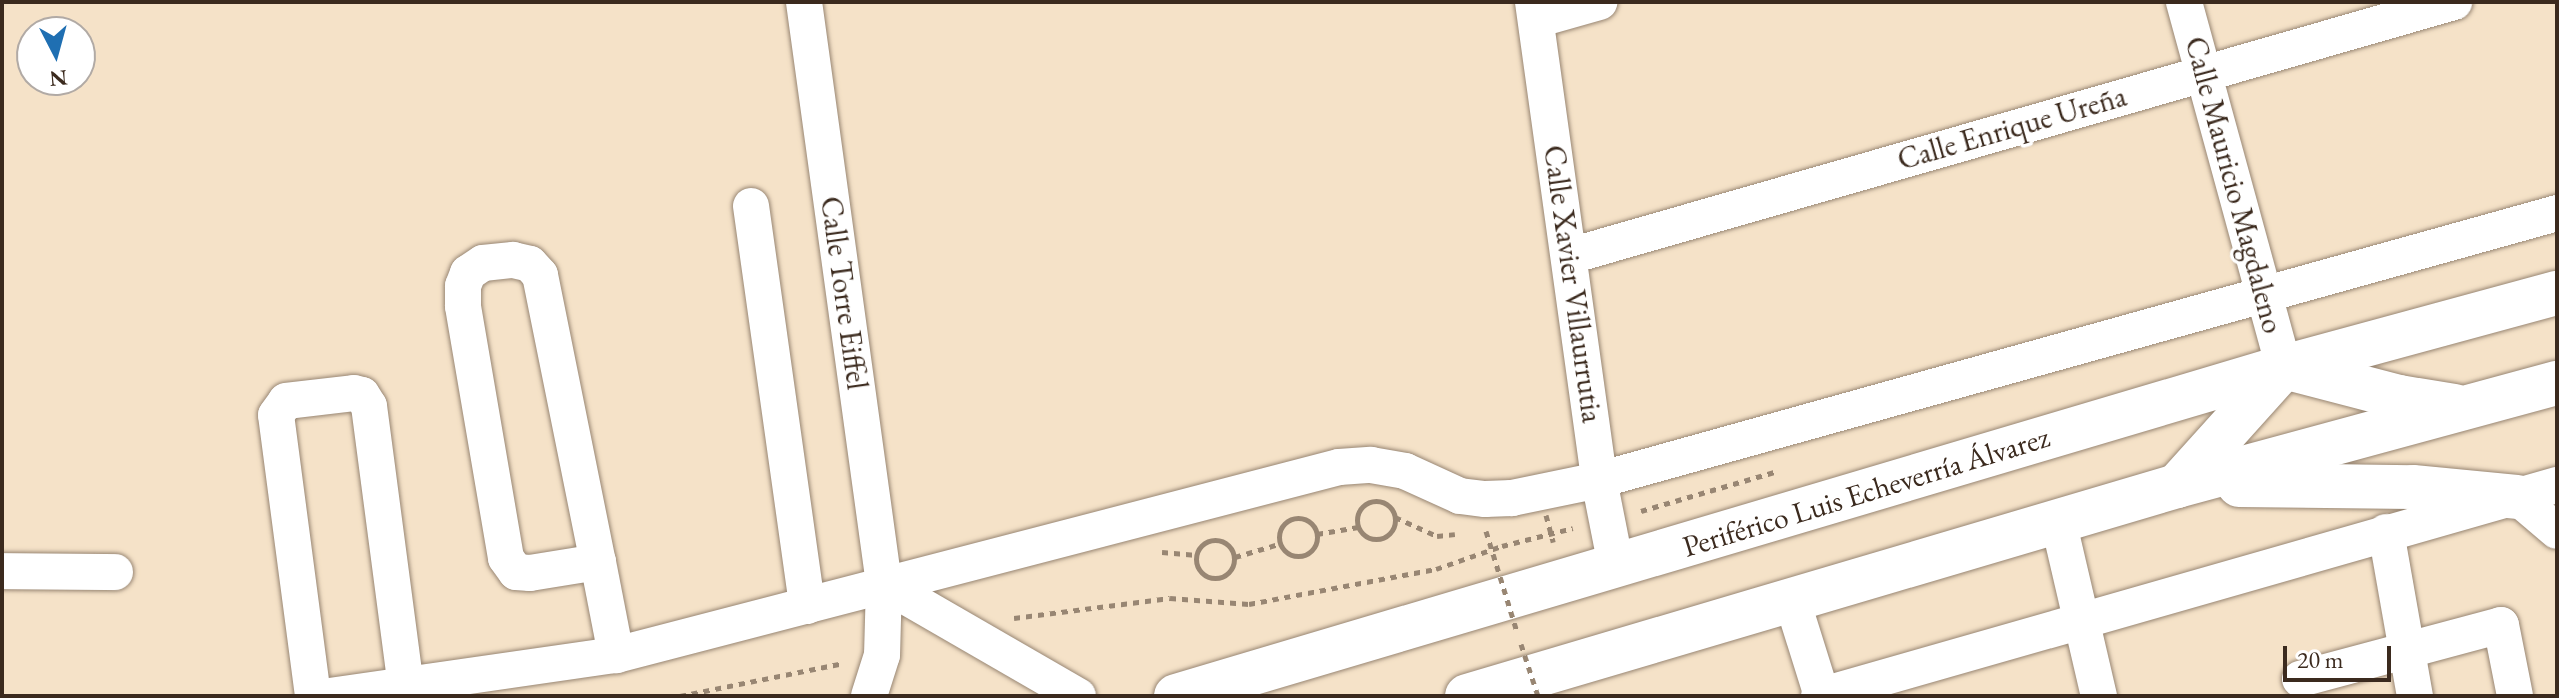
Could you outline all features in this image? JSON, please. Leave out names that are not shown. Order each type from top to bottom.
[{"type":"highway","name":"Periférico Luis Echeverría Álvarez","points":[[1176,696],[2284,367],[2557,293]]},
{"type":"highway","points":[[2177,486],[2284,367],[2399,397],[2468,409]]},
{"type":"highway","points":[[1467,696],[2058,520],[2557,383]]},
{"type":"highway","points":[[2177,486],[2537,491]]},
{"type":"highway","points":[[1281,696],[1305,659]]},
{"type":"street","name":"Calle Torre Eiffel","points":[[804,2],[884,584],[882,655],[869,696]]},
{"type":"street","points":[[1535,11],[1599,2]]},
{"type":"street","name":"Calle Mauricio Magdaleno","points":[[2184,2],[2284,367]]},
{"type":"street","name":"Calle Enrique Ureña","points":[[1570,256],[2454,2]]},
{"type":"street","name":"Calle Xavier Villaurrutia","points":[[1535,11],[1599,480],[1616,566]]},
{"type":"street","points":[[751,206],[807,606]]},
{"type":"street","points":[[330,696],[616,655],[1339,467],[1371,465],[1405,471],[1460,496],[1485,499],[1512,498],[1599,480],[2266,297],[2557,213]]},
{"type":"street","points":[[598,562],[530,573],[516,572],[506,558],[463,306],[463,286],[468,273],[483,263],[513,260],[530,264],[540,275],[598,562],[616,655]]},
{"type":"street","points":[[313,696],[276,415],[286,401],[354,393],[362,395],[369,406],[406,687]]},
{"type":"street","points":[[1792,600],[1821,696],[2081,619],[2537,491],[2557,531]]},
{"type":"street","points":[[2058,520],[2099,696]]},
{"type":"street","points":[[2386,532],[2415,696]]},
{"type":"street","points":[[2,571],[115,572]]},
{"type":"street","points":[[884,584],[1078,696]]},
{"type":"street","points":[[2300,679],[2501,625],[2515,696]]},
{"type":"path","points":[[1369,501],[1382,501],[1392,509],[1394,528],[1384,537],[1366,537],[1358,527],[1359,509],[1369,501]]},
{"type":"path","points":[[1546,515],[1553,542]]},
{"type":"path","points":[[1291,518],[1309,521],[1317,534],[1312,550],[1300,556],[1288,554],[1279,544],[1281,526],[1291,518]]},
{"type":"path","points":[[1317,534],[1358,527]]},
{"type":"path","points":[[1486,531],[1517,632]]},
{"type":"path","points":[[1215,540],[1227,544],[1235,557],[1230,573],[1218,579],[1201,573],[1196,561],[1199,549],[1215,540]]},
{"type":"path","points":[[1235,557],[1279,544]]},
{"type":"path","points":[[1521,644],[1538,696]]}]
